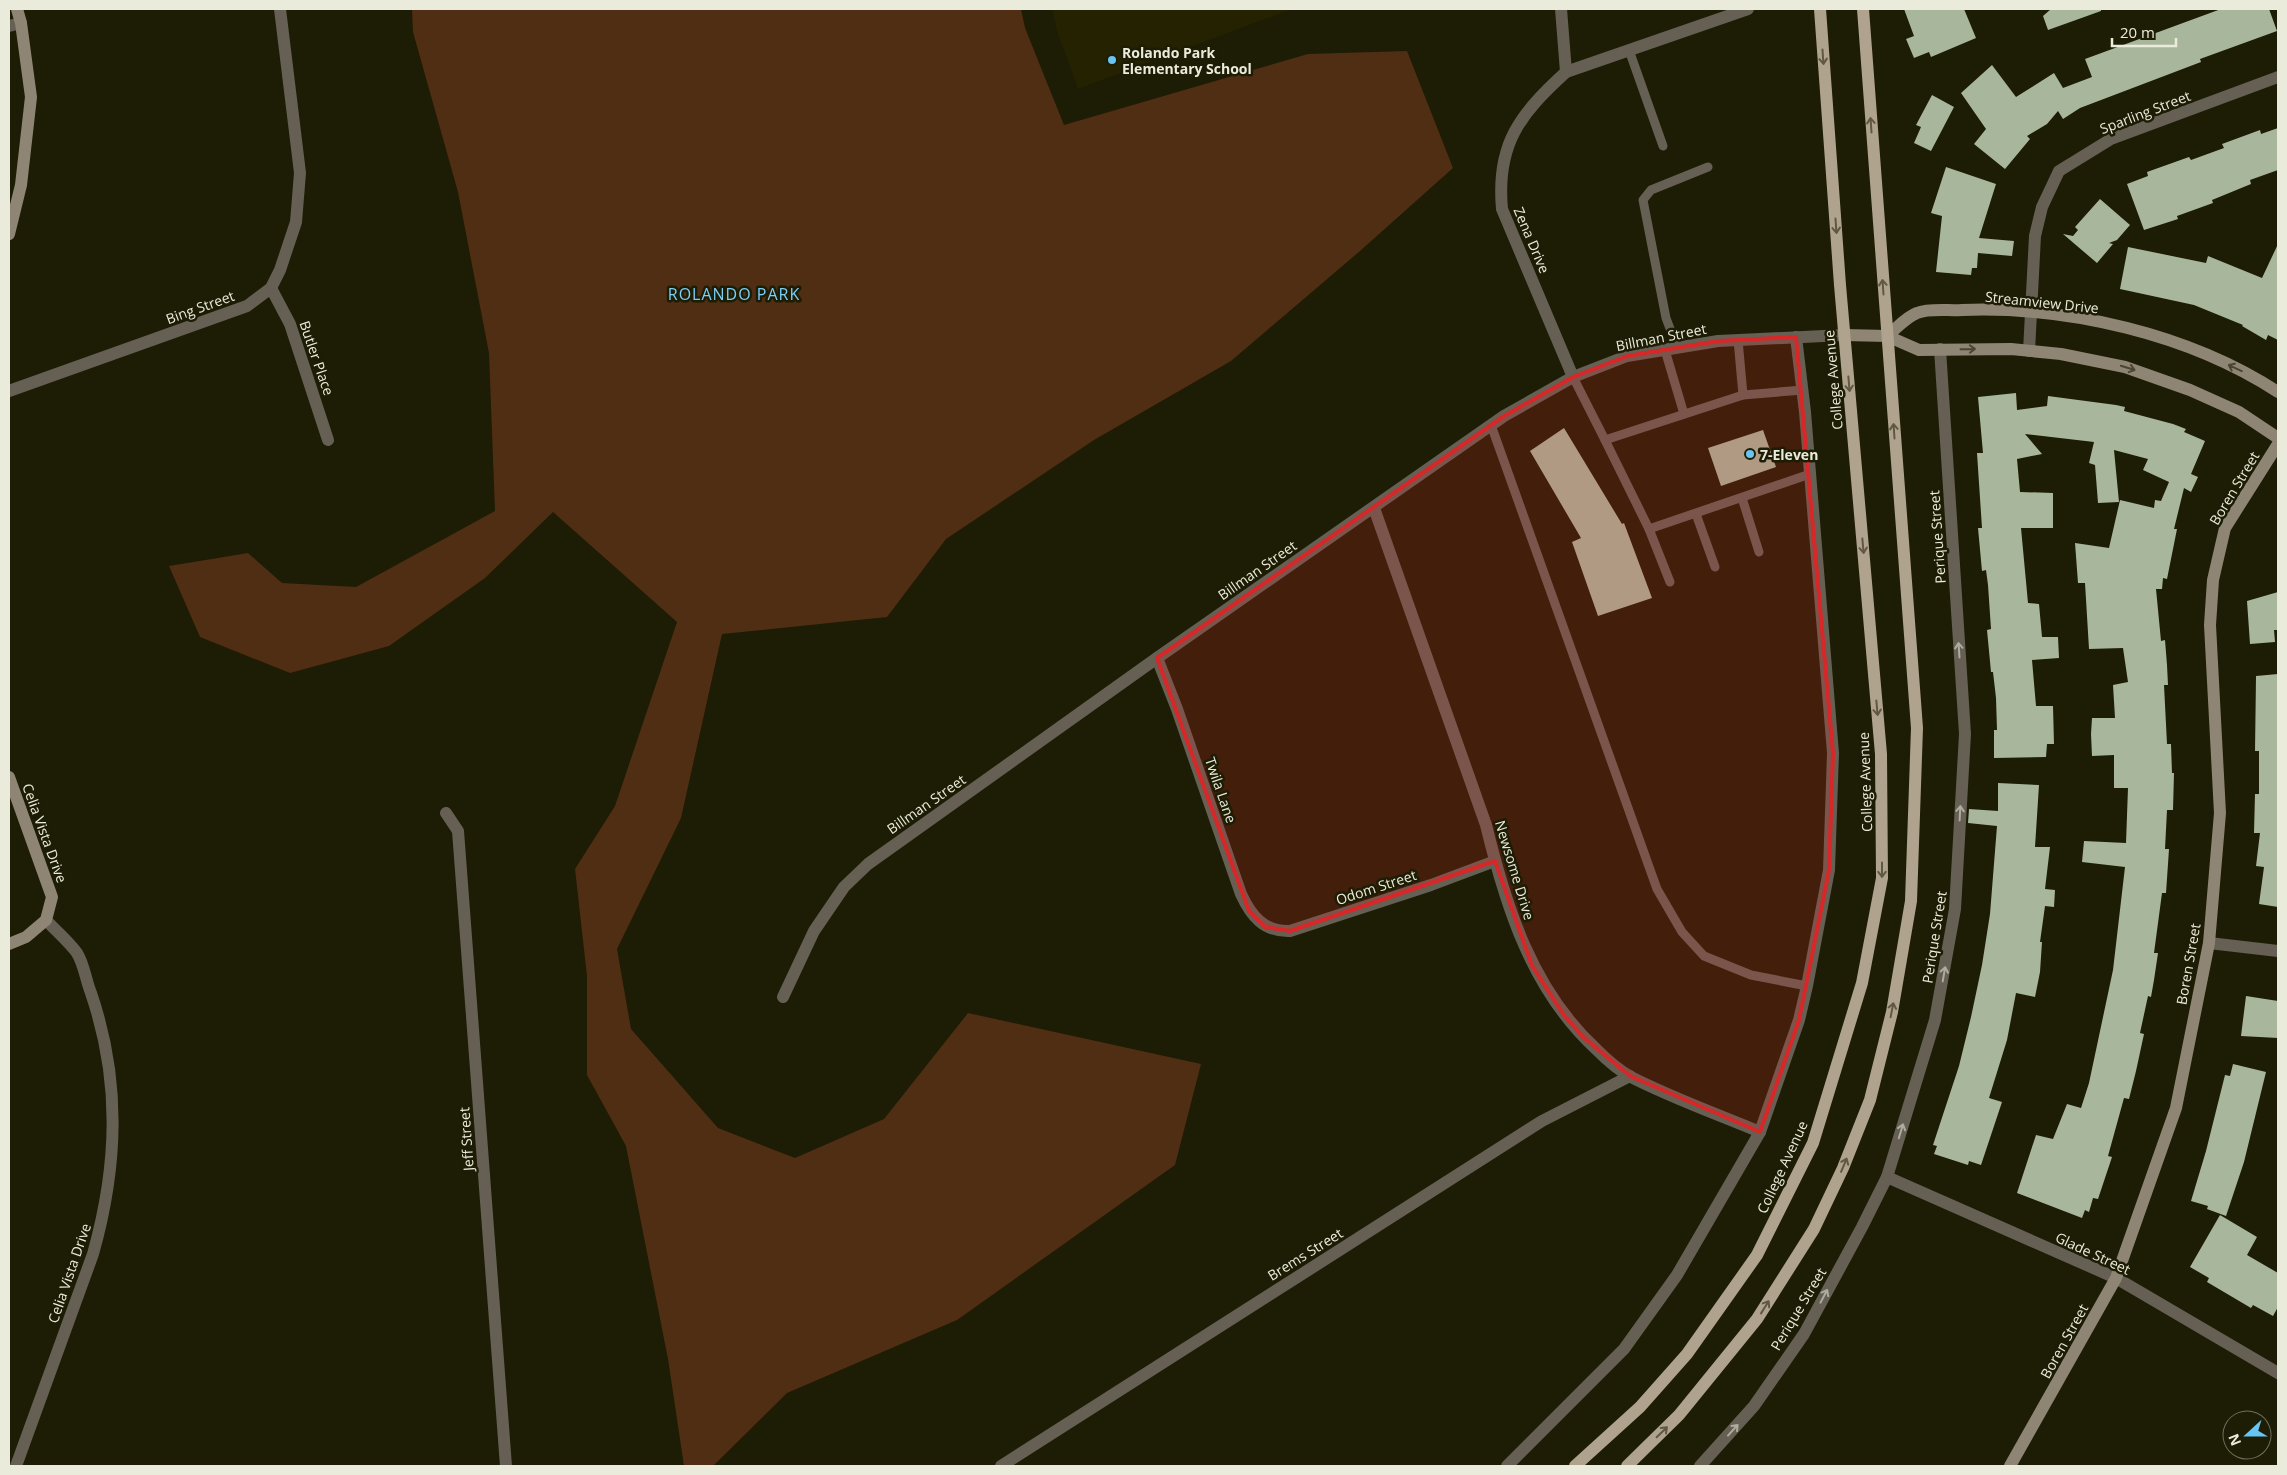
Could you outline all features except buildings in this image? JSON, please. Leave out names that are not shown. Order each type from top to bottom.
[{"type":"main road","name":"College Avenue","points":[[1575,1466],[1640,1406],[1687,1354],[1757,1255],[1813,1143],[1862,983],[1882,878],[1881,754],[1844,335],[1820,9]]},
{"type":"main road","points":[[1627,1466],[1679,1415],[1758,1319],[1814,1230],[1843,1168],[1870,1100],[1892,1012],[1910,902],[1917,728],[1886,336],[1863,9]]},
{"type":"street","points":[[9,234],[21,185],[31,97],[15,25],[17,9]]},
{"type":"street","name":"Bing Street","points":[[9,391],[247,306],[271,288],[280,270],[296,222],[300,173],[280,9]]},
{"type":"street","points":[[1561,9],[1566,72],[1748,9]]},
{"type":"street","name":"Zena Drive","points":[[1566,72],[1527,111],[1516,128],[1504,159],[1501,192],[1502,209],[1573,377]]},
{"type":"street","name":"Sparling Street","points":[[2029,351],[2035,236],[2042,207],[2059,171],[2111,139],[2278,77]]},
{"type":"street","name":"Butler Place","points":[[271,288],[290,324],[328,440]]},
{"type":"street","name":"Streamview Drive","points":[[1886,336],[1918,312],[2002,310],[2078,318],[2135,330],[2203,354],[2260,380],[2278,392]]},
{"type":"street","points":[[1844,335],[1886,336],[1919,350],[2029,351],[2061,354],[2125,367],[2198,393],[2239,412],[2278,438]]},
{"type":"street","name":"Billman Street","points":[[783,997],[814,931],[844,887],[868,864],[1157,658],[1491,425],[1573,377],[1627,356],[1738,340],[1844,335]]},
{"type":"street","points":[[1507,1466],[1624,1349],[1677,1275],[1760,1132],[1799,1020],[1808,986],[1829,870],[1833,753],[1803,390],[1796,337]]},
{"type":"street","name":"Perique Street","points":[[1700,1466],[1754,1406],[1804,1334],[1886,1177],[1936,1020],[1956,909],[1964,734],[1940,349]]},
{"type":"street","name":"Boren Street","points":[[2010,1466],[2116,1278],[2176,1108],[2209,943],[2220,814],[2210,625],[2213,580],[2225,528],[2278,444]]},
{"type":"street","name":"Newsome Drive","points":[[1374,508],[1486,825],[1495,861],[1521,940],[1546,989],[1563,1014],[1583,1037],[1630,1076],[1760,1132]]},
{"type":"street","name":"Twila Lane","points":[[1157,658],[1177,709],[1241,894],[1249,911],[1265,927]]},
{"type":"street","name":"Celia Vista Drive","points":[[9,777],[52,896],[46,920],[77,954],[102,1024],[112,1091],[112,1159],[102,1223],[93,1254],[16,1466]]},
{"type":"street","name":"Jeff Street","points":[[446,813],[458,831],[506,1466]]},
{"type":"street","name":"Odom Street","points":[[1265,927],[1280,932],[1290,931],[1431,886],[1495,861]]},
{"type":"street","points":[[9,944],[26,938],[46,920]]},
{"type":"street","points":[[2209,943],[2278,952]]},
{"type":"street","name":"Brems Street","points":[[1001,1466],[1542,1121],[1630,1076]]},
{"type":"street","name":"Glade Street","points":[[1886,1177],[2116,1278],[2278,1373]]},
{"type":"lane","points":[[1629,50],[1663,146]]},
{"type":"lane","points":[[1684,414],[1643,200],[1651,190],[1708,167]]},
{"type":"lane","points":[[1738,340],[1743,395]]},
{"type":"lane","points":[[1573,377],[1649,529],[1670,582]]},
{"type":"lane","points":[[1605,440],[1743,395],[1803,390]]},
{"type":"lane","points":[[1491,425],[1657,889],[1682,932],[1704,956],[1751,975],[1808,986]]},
{"type":"lane","points":[[1649,529],[1810,474]]},
{"type":"lane","points":[[1742,498],[1760,552]]},
{"type":"lane","points":[[1696,514],[1715,567]]},
{"type":"highlighted area","points":[[1796,337],[1833,753],[1829,870],[1799,1020],[1760,1132],[1630,1076],[1583,1037],[1563,1014],[1532,966],[1495,861],[1290,931],[1265,927],[1249,911],[1157,658],[1504,416],[1573,377],[1627,356],[1718,341]]},
{"type":"shaded area","points":[[412,9],[1021,9],[1025,28],[1064,125],[1308,54],[1407,51],[1453,168],[1360,251],[1231,361],[1094,440],[946,539],[887,617],[722,634],[681,818],[617,949],[631,1029],[718,1128],[795,1158],[884,1119],[968,1013],[1201,1064],[1175,1165],[957,1320],[787,1393],[713,1466],[684,1466],[668,1359],[626,1146],[587,1075],[587,976],[575,869],[615,806],[677,622],[553,512],[485,578],[389,646],[290,673],[200,637],[169,566],[248,553],[282,583],[356,587],[495,511],[489,353],[458,192],[413,32]]},
{"type":"shaded area","name":"Rolando Park Elementary School","points":[[1052,9],[1292,9],[1078,89],[1057,31]]},
{"type":"place","name":"Rolando Park Elementary School","points":[[1112,60]]},
{"type":"place","name":"7-Eleven","points":[[1750,454]]},
{"type":"district","name":"ROLANDO PARK","points":[[734,294]]}]
